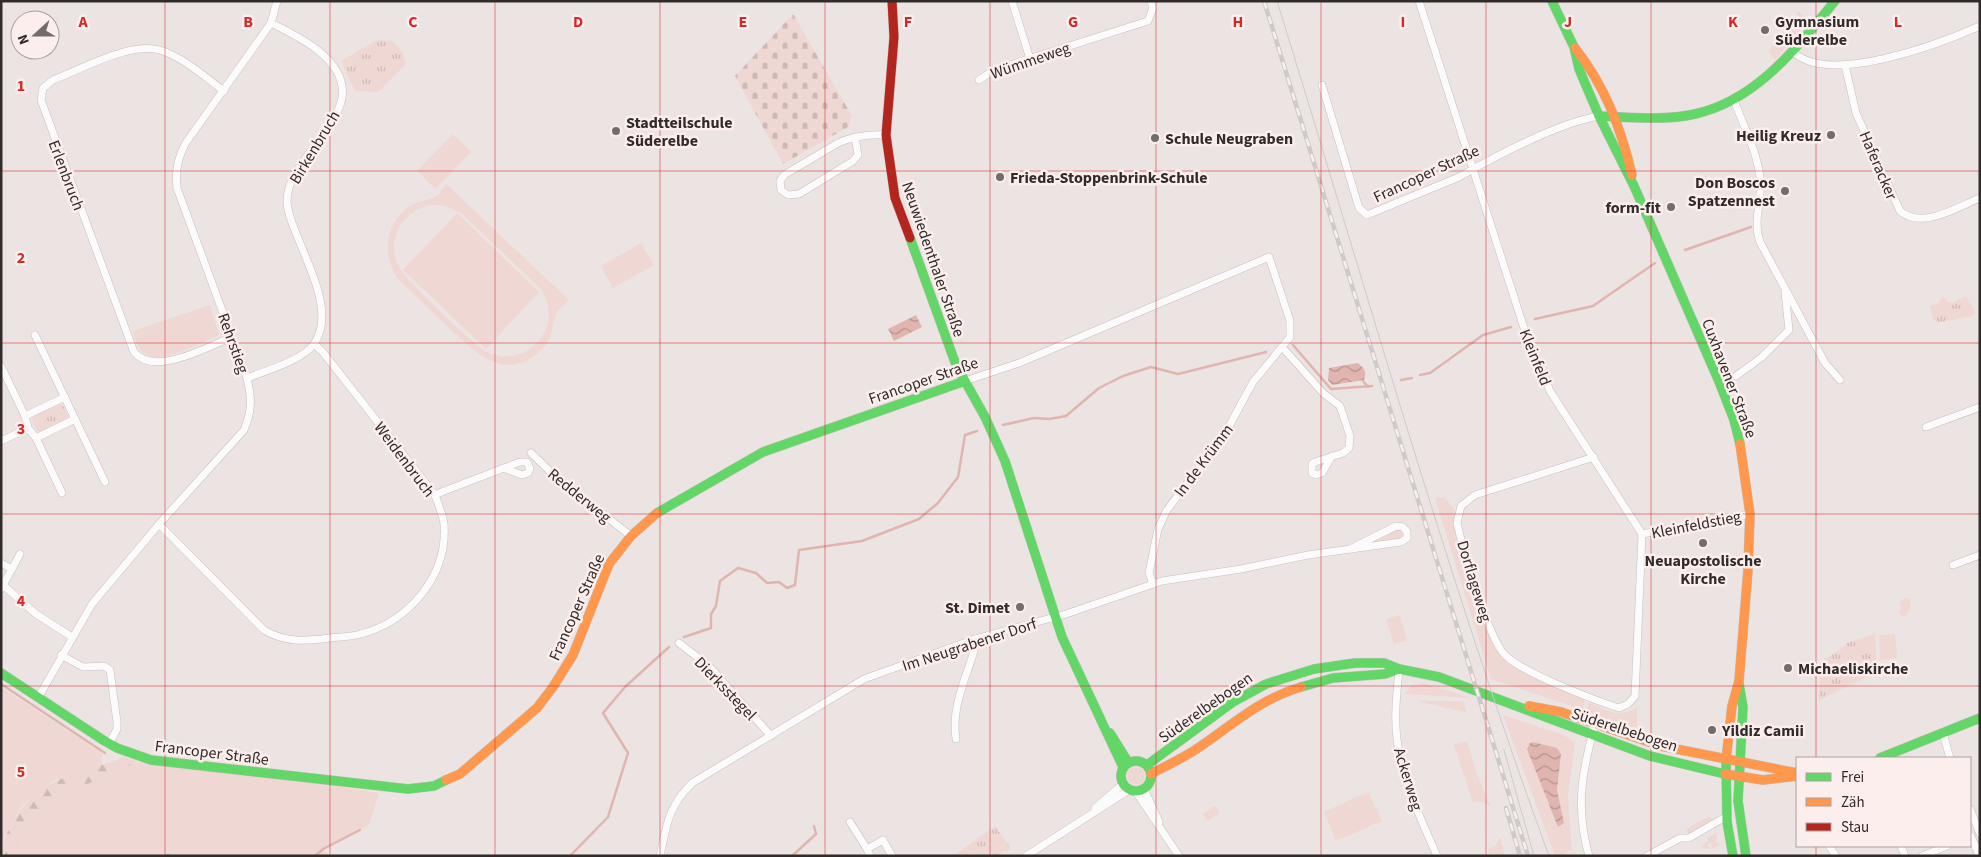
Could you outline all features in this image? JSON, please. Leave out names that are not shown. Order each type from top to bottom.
[{"type":"main road","name":"Neuwiedenthaler Straße","points":[[892,1],[894,37],[886,135],[888,165],[895,198],[944,334],[965,381],[1005,460],[1055,617],[1094,707],[1126,765]]},
{"type":"main road","name":"Cuxhavener Straße","points":[[1552,1],[1574,47],[1579,68],[1615,151],[1634,186],[1730,410],[1744,466],[1750,514],[1739,681],[1732,706],[1726,759],[1727,816],[1733,856]]},
{"type":"main road","points":[[1600,116],[1694,114],[1734,100],[1756,86],[1793,52],[1834,1]]},
{"type":"main road","name":"Cuxhavener Straße","points":[[1574,47],[1589,64],[1614,117],[1626,147],[1634,186]]},
{"type":"main road","name":"Francoper Straße","points":[[1,673],[109,744],[141,757],[172,764],[408,789],[442,784],[460,774],[518,725],[536,708],[553,687],[581,639],[596,592],[609,564],[631,536],[674,503],[763,452],[965,381]]},
{"type":"main road","name":"Süderelbebogen","points":[[1149,770],[1233,702],[1274,680],[1314,669],[1355,663],[1384,662],[1398,669],[1439,677],[1518,704],[1546,718],[1650,756],[1726,774],[1763,780],[1796,774]]},
{"type":"main road","name":"Süderelbebogen","points":[[1149,770],[1194,751],[1254,708],[1287,692],[1333,678],[1385,674],[1398,669]]},
{"type":"main road","name":"Cuxhavener Straße","points":[[1739,681],[1743,708],[1738,776],[1738,809],[1746,856]]},
{"type":"main road","name":"Süderelbebogen","points":[[1518,704],[1561,712],[1661,746],[1796,774]]},
{"type":"main road","points":[[1883,757],[1980,718]]},
{"type":"main road","points":[[1133,789],[1120,776],[1126,765],[1138,761],[1149,770]]},
{"type":"main road","name":"Süderelbebogen","points":[[1133,789],[1150,783],[1149,770]]},
{"type":"street","name":"Rehrstieg","points":[[38,698],[92,604],[159,524],[244,430],[251,414],[252,397],[247,378],[177,188],[175,173],[178,159],[186,144],[271,24],[277,1]]},
{"type":"street","points":[[1012,1],[1030,59]]},
{"type":"street","name":"Wümmeweg","points":[[979,80],[994,70],[1148,21],[1153,8],[1151,1]]},
{"type":"street","name":"Kleinfeld","points":[[1419,1],[1523,325],[1551,394],[1594,456],[1642,534]]},
{"type":"street","name":"Birkenbruch","points":[[271,24],[290,33],[328,59],[339,75],[342,97],[333,119],[290,181],[287,201],[291,220],[322,307],[320,325],[314,344]]},
{"type":"street","points":[[1793,52],[1812,64],[1845,65],[1888,57],[1980,26]]},
{"type":"street","name":"Erlenbruch","points":[[224,91],[177,58],[156,49],[143,48],[122,53],[49,82],[42,92],[41,100],[134,352],[145,361],[161,363],[232,337]]},
{"type":"street","name":"Haferacker","points":[[1845,65],[1856,113],[1900,211],[1911,218],[1926,219],[1980,198]]},
{"type":"street","name":"Francoper Straße","points":[[1322,84],[1358,208],[1369,215],[1459,177],[1472,169],[1582,120],[1600,116]]},
{"type":"street","points":[[1734,100],[1758,164],[1761,180],[1757,233],[1825,363],[1840,380]]},
{"type":"street","points":[[855,137],[858,155],[853,161],[799,194],[788,195],[781,190],[780,181],[785,174],[838,143],[855,137],[868,134],[886,135]]},
{"type":"street","name":"Francoper Straße","points":[[965,381],[1019,363],[1269,257]]},
{"type":"street","name":"In de Krümm","points":[[1153,584],[1149,573],[1158,529],[1167,510],[1226,430],[1253,382],[1283,348],[1290,337],[1291,325],[1269,257]]},
{"type":"street","points":[[1736,376],[1762,357],[1789,330],[1784,286]]},
{"type":"street","points":[[36,335],[105,482]]},
{"type":"street","points":[[247,378],[296,358],[314,344]]},
{"type":"street","name":"Weidenbruch","points":[[159,524],[264,630],[278,638],[302,642],[360,635],[378,628],[406,612],[427,589],[436,572],[444,543],[444,522],[435,495],[322,351],[314,344]]},
{"type":"street","points":[[1283,348],[1319,389],[1336,402],[1342,410],[1350,444],[1343,452],[1332,456]]},
{"type":"street","points":[[1,366],[25,416],[28,428],[36,438],[62,492]]},
{"type":"street","points":[[25,416],[65,397]]},
{"type":"street","points":[[1926,427],[1980,407]]},
{"type":"street","points":[[36,438],[75,419]]},
{"type":"street","points":[[1,441],[28,428]]},
{"type":"street","name":"Redderweg","points":[[531,453],[557,478],[631,536]]},
{"type":"street","name":"Dorflageweg","points":[[1594,456],[1474,494],[1461,506],[1457,523],[1492,635],[1504,655],[1529,672],[1614,706],[1624,706],[1632,701],[1636,689],[1642,534]]},
{"type":"street","points":[[435,495],[503,468]]},
{"type":"street","name":"Kleinfeldstieg","points":[[1642,534],[1750,514]]},
{"type":"street","name":"Im Neugrabener Dorf","points":[[660,856],[669,816],[678,798],[692,784],[864,679],[975,639],[1055,617],[1153,584],[1350,549],[1404,542],[1407,538],[1407,532],[1404,527],[1396,526],[1350,549]]},
{"type":"street","points":[[20,554],[2,588],[36,614],[72,637]]},
{"type":"street","points":[[1953,565],[1980,555]]},
{"type":"street","points":[[1,563],[12,569]]},
{"type":"street","points":[[956,739],[955,718],[968,669],[976,651],[975,639]]},
{"type":"street","name":"Dierksstegel","points":[[679,643],[710,666],[771,736]]},
{"type":"street","points":[[61,655],[83,667],[104,666],[110,670],[117,729],[109,744]]},
{"type":"street","name":"Ackerweg","points":[[1398,669],[1396,717],[1398,748],[1409,786],[1436,856]]},
{"type":"street","points":[[1589,856],[1582,828],[1580,802],[1584,764],[1595,724]]},
{"type":"street","points":[[1943,733],[1950,757]]},
{"type":"street","points":[[1026,856],[1133,789],[1179,856]]},
{"type":"street","points":[[1971,811],[1980,833]]},
{"type":"street","points":[[1647,856],[1680,838],[1689,838],[1727,816]]},
{"type":"street","points":[[850,822],[869,852],[883,840],[892,856]]},
{"type":"street","points":[[1922,856],[1945,847]]},
{"type":"street","points":[[1978,847],[1979,856]]},
{"type":"green space","points":[[1798,11],[1808,21],[1775,60],[1768,51],[1800,17],[1796,13]]},
{"type":"green space","points":[[793,14],[852,116],[848,127],[783,164],[735,76]]},
{"type":"green space","points":[[377,40],[393,41],[403,53],[406,64],[378,92],[355,91],[341,61]]},
{"type":"green space","points":[[453,134],[471,152],[435,189],[417,171]]},
{"type":"green space","points":[[446,184],[569,300],[556,314],[552,333],[545,346],[527,361],[514,365],[501,364],[489,360],[478,353],[399,280],[393,271],[389,261],[388,240],[395,221],[411,205],[435,197]],"holes":[[[430,205],[445,206],[461,213],[541,289],[547,304],[548,318],[545,331],[527,351],[514,356],[500,356],[485,351],[439,310],[399,267],[394,247],[395,238],[404,220],[420,208]]]},
{"type":"green space","points":[[457,213],[539,292],[486,349],[403,270]]},
{"type":"green space","points":[[641,243],[654,265],[613,288],[601,266]]},
{"type":"green space","points":[[1943,296],[1948,302],[1953,303],[1966,296],[1975,311],[1972,316],[1938,323],[1933,319],[1930,306],[1938,304]]},
{"type":"green space","points":[[210,305],[219,335],[174,354],[164,356],[149,356],[138,346],[133,331]]},
{"type":"green space","points":[[60,404],[68,416],[66,419],[41,431],[37,430],[32,420],[34,416]]},
{"type":"green space","points":[[1445,497],[1454,510],[1454,528],[1493,646],[1512,665],[1523,672],[1585,698],[1583,710],[1491,679],[1435,498]]},
{"type":"green space","points":[[1399,528],[1404,533],[1400,539],[1373,544],[1374,541]]},
{"type":"green space","points":[[1906,598],[1910,600],[1910,612],[1908,610],[1907,615],[1902,617],[1898,612],[1901,609],[1900,602]]},
{"type":"green space","points":[[1400,615],[1407,640],[1394,644],[1386,619]]},
{"type":"green space","points":[[1875,634],[1877,672],[1819,700],[1820,663],[1849,642]]},
{"type":"green space","points":[[1895,634],[1897,658],[1880,660],[1879,635]]},
{"type":"green space","points":[[1423,683],[1472,698],[1405,694],[1412,685]]},
{"type":"green space","points":[[1,687],[102,753],[102,766],[53,781],[22,805],[1,843]]},
{"type":"green space","points":[[1463,701],[1466,712],[1421,702]]},
{"type":"green space","points":[[1589,703],[1619,713],[1631,711],[1637,707],[1637,729],[1586,712]]},
{"type":"green space","points":[[1503,715],[1564,735],[1575,743],[1568,796],[1572,850],[1566,852],[1566,856],[1555,856]],"holes":[[[1533,742],[1557,748],[1561,754],[1557,790],[1563,823],[1530,743]]]},
{"type":"green space","points":[[1467,741],[1477,774],[1490,806],[1483,802],[1473,802],[1454,745]]},
{"type":"green space","points":[[124,757],[138,762],[65,794],[36,814],[9,856],[1,856],[3,843],[12,824],[34,796],[60,779]]},
{"type":"green space","points":[[138,762],[171,767],[195,765],[230,769],[379,793],[369,825],[323,849],[330,856],[9,856],[36,814],[65,794]]},
{"type":"green space","points":[[1132,767],[1140,767],[1145,772],[1143,783],[1132,785],[1127,780],[1127,772]]},
{"type":"green space","points":[[1368,792],[1382,821],[1336,841],[1324,812]]},
{"type":"green space","points":[[1215,806],[1220,813],[1207,821],[1203,814]]},
{"type":"green space","points":[[1710,816],[1713,821],[1689,835],[1686,829]]},
{"type":"green space","points":[[995,826],[1011,849],[1005,852],[1004,850],[999,856],[975,856],[972,854],[953,856]]},
{"type":"green space","points":[[1716,833],[1717,840],[1715,841],[1718,842],[1719,846],[1712,848],[1711,842],[1707,845],[1710,849],[1700,847],[1708,841],[1707,838]]},
{"type":"green space","points":[[1500,837],[1505,856],[1490,856],[1488,849],[1495,846]]},
{"type":"water","points":[[916,315],[922,327],[894,341],[888,329]]},
{"type":"water","points":[[1358,363],[1364,370],[1364,380],[1332,385],[1328,380],[1329,368]]},
{"type":"water","points":[[1533,742],[1557,748],[1561,754],[1557,790],[1564,823],[1558,827],[1527,749],[1530,743]]},
{"type":"waterway","points":[[1685,250],[1751,227]]},
{"type":"waterway","points":[[1535,319],[1593,306],[1655,263]]},
{"type":"waterway","points":[[1420,375],[1430,373],[1483,335],[1511,327]]},
{"type":"waterway","points":[[1293,345],[1331,389],[1372,386]]},
{"type":"waterway","points":[[1003,425],[1034,418],[1049,419],[1066,416],[1099,388],[1123,376],[1151,367],[1178,374],[1266,352]]},
{"type":"waterway","points":[[1401,380],[1412,378]]},
{"type":"waterway","points":[[1363,381],[1368,387]]},
{"type":"waterway","points":[[684,637],[711,628],[711,614],[716,606],[720,581],[738,568],[756,573],[767,583],[779,582],[787,588],[795,585],[799,550],[862,541],[919,519],[938,503],[958,477],[965,435],[977,431]]},
{"type":"waterway","points":[[570,856],[608,817],[628,753],[603,713],[625,687],[669,647]]},
{"type":"waterway","points":[[1,684],[105,753]]},
{"type":"waterway","points":[[792,856],[816,834],[814,826]]},
{"type":"waterway","points":[[315,856],[323,849],[360,830]]},
{"type":"tram line","points":[[1277,1],[1441,537],[1511,750],[1549,856]]},
{"type":"tram line","points":[[1504,750],[1534,856]]},
{"type":"railway","points":[[1264,1],[1528,856]]},
{"type":"railway","points":[[1506,808],[1520,856]]},
{"type":"traffic: fast","points":[[1552,1],[1574,47],[1579,69],[1599,116],[1634,186],[1720,384],[1734,420],[1740,444]]},
{"type":"traffic: fast","points":[[1599,116],[1647,118],[1683,116],[1717,107],[1738,97],[1774,70],[1835,1]]},
{"type":"traffic: fast","points":[[910,238],[956,365],[985,417],[1005,461],[1062,637],[1123,767]]},
{"type":"traffic: fast","points":[[657,513],[763,452],[965,381]]},
{"type":"traffic: fast","points":[[1147,765],[1233,702],[1266,684],[1314,669],[1355,663],[1384,663],[1399,669],[1439,677],[1650,756],[1725,774]]},
{"type":"traffic: fast","points":[[1301,687],[1333,678],[1385,674],[1399,669]]},
{"type":"traffic: fast","points":[[1,673],[103,740],[117,748],[151,760],[408,789],[434,786],[446,780]]},
{"type":"traffic: fast","points":[[1739,684],[1743,707],[1738,801],[1746,856]]},
{"type":"traffic: fast","points":[[1882,757],[1980,718]]},
{"type":"traffic: fast","points":[[1110,733],[1128,762]]},
{"type":"traffic: fast","points":[[1726,760],[1727,822],[1733,856]]},
{"type":"traffic: fast","points":[[1136,761],[1147,765],[1151,776],[1147,787],[1136,791],[1125,787],[1121,776],[1125,765],[1136,761]]},
{"type":"traffic: slow","points":[[1575,48],[1586,62],[1611,108],[1623,141],[1632,175]]},
{"type":"traffic: slow","points":[[1726,760],[1732,706],[1739,681],[1748,570],[1750,514],[1740,444]]},
{"type":"traffic: slow","points":[[446,780],[460,774],[537,708],[573,655],[609,564],[631,536],[657,513]]},
{"type":"traffic: slow","points":[[1151,774],[1195,750],[1258,706],[1301,687]]},
{"type":"traffic: slow","points":[[1529,706],[1561,712],[1661,746],[1796,773]]},
{"type":"traffic: slow","points":[[1725,774],[1763,780],[1796,776]]},
{"type":"traffic: jam","points":[[892,1],[894,37],[886,135],[895,198],[910,238]]},
{"type":"place","name":"Gymnasium Süderelbe","points":[[1765,30]]},
{"type":"place","name":"Stadtteilschule Süderelbe","points":[[616,131]]},
{"type":"place","name":"Heilig Kreuz","points":[[1831,135]]},
{"type":"place","name":"Schule Neugraben","points":[[1155,138]]},
{"type":"place","name":"Frieda-Stoppenbrink-Schule","points":[[1000,177]]},
{"type":"place","name":"Don Boscos Spatzennest","points":[[1785,191]]},
{"type":"place","name":"form-fit","points":[[1671,207]]},
{"type":"place","name":"Neuapostolische Kirche","points":[[1703,543]]},
{"type":"place","name":"St. Dimet","points":[[1020,607]]},
{"type":"place","name":"Michaeliskirche","points":[[1788,668]]},
{"type":"place","name":"Yildiz Camii","points":[[1712,730]]}]
